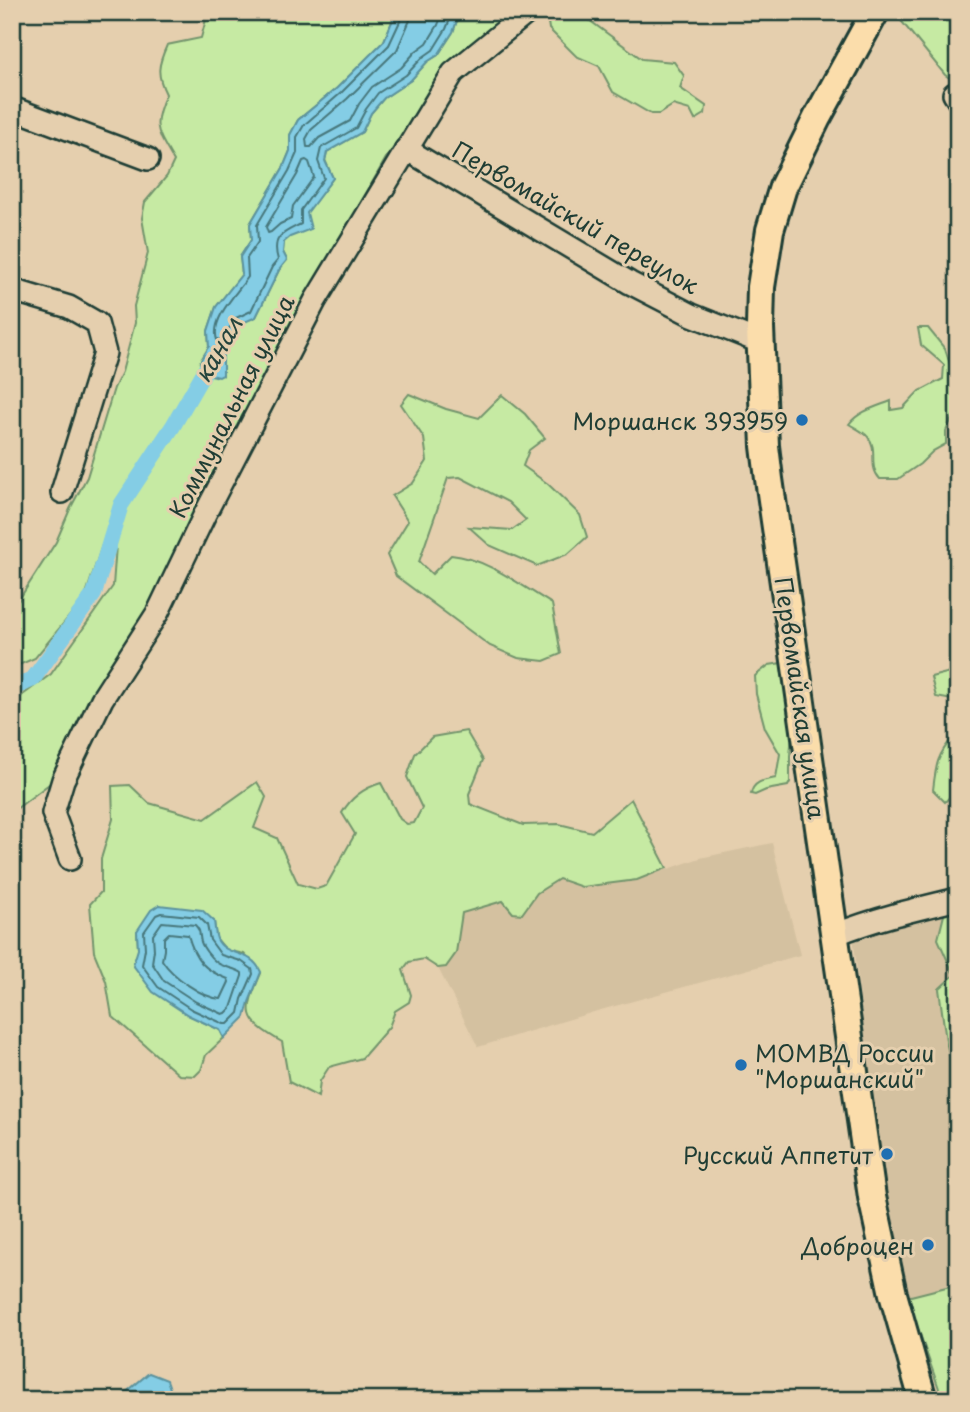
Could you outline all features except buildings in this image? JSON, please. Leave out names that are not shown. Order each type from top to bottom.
[{"type":"main road","name":"Первомайская улица","points":[[875,12],[783,187],[770,230],[761,287],[760,342],[769,480],[872,1197],[893,1294],[923,1400]]},
{"type":"street","name":"Коммунальная улица","points":[[69,859],[53,813],[62,780],[102,699],[158,612],[314,301],[453,73],[528,12]]},
{"type":"street","points":[[12,108],[148,159]]},
{"type":"street","name":"Первомайский переулок","points":[[406,149],[630,283],[692,315],[760,342]]},
{"type":"street","points":[[12,290],[69,307],[97,323],[105,354],[62,492]]},
{"type":"street","points":[[834,935],[902,913],[958,899]]},
{"type":"shaded area","points":[[772,843],[800,955],[478,1047],[438,968],[446,966],[456,953],[462,913],[503,901],[513,913],[522,914],[537,893],[559,879],[582,887],[637,880],[700,858]]},
{"type":"shaded area","points":[[953,908],[958,933],[958,1284],[907,1297],[882,1194],[851,917],[903,921]]},
{"type":"green space","points":[[208,12],[396,12],[384,41],[337,88],[298,120],[290,135],[290,151],[283,168],[250,224],[251,240],[240,257],[242,274],[216,307],[208,331],[209,347],[200,362],[223,375],[223,350],[240,323],[256,317],[279,270],[287,260],[283,252],[284,242],[333,178],[325,160],[327,152],[362,132],[371,113],[384,98],[411,80],[427,62],[438,55],[453,32],[460,12],[515,12],[448,71],[386,158],[308,296],[154,609],[61,775],[12,812],[12,703],[51,674],[113,586],[116,545],[102,545],[86,594],[35,658],[12,668],[12,607],[56,542],[87,477],[114,388],[122,372],[135,323],[134,306],[148,253],[142,218],[145,202],[167,176],[174,161],[158,129],[157,122],[166,94],[161,81],[160,64],[167,45],[201,38]]},
{"type":"green space","points":[[550,12],[578,12],[642,59],[674,62],[684,76],[680,88],[706,106],[705,114],[695,120],[690,110],[673,105],[659,114],[651,114],[613,92],[599,66],[576,56],[549,29],[547,15]]},
{"type":"green space","points":[[894,12],[958,12],[958,83],[945,75]]},
{"type":"green space","points":[[918,328],[928,328],[945,349],[950,364],[958,369],[958,406],[946,431],[946,444],[898,479],[880,479],[874,468],[871,442],[864,433],[849,424],[863,413],[891,401],[891,410],[903,408],[918,392],[943,379],[944,365],[921,345]]},
{"type":"green space","points":[[409,394],[446,409],[479,418],[502,395],[525,414],[545,438],[529,450],[523,466],[548,484],[580,515],[587,537],[568,554],[537,566],[489,545],[469,527],[512,530],[526,520],[508,502],[460,477],[448,478],[419,562],[432,574],[451,555],[477,561],[552,604],[561,654],[544,661],[518,658],[490,646],[396,576],[387,555],[408,521],[392,496],[413,483],[427,461],[424,438],[401,404]]},
{"type":"green space","points":[[782,663],[793,721],[790,782],[788,786],[755,795],[751,794],[757,784],[776,778],[780,754],[765,728],[756,694],[755,676],[769,665]]},
{"type":"green space","points":[[958,671],[958,701],[936,697],[931,677]]},
{"type":"green space","points":[[958,719],[958,788],[945,802],[933,790],[935,773],[944,748],[955,735],[954,723]]},
{"type":"green space","points":[[466,731],[483,760],[469,794],[470,804],[523,825],[559,824],[592,832],[631,799],[667,868],[637,880],[582,887],[559,879],[537,893],[522,914],[513,913],[503,901],[462,913],[456,953],[446,967],[438,968],[424,959],[409,962],[403,970],[411,995],[409,1002],[395,1011],[389,1027],[362,1058],[329,1067],[320,1081],[318,1097],[289,1082],[282,1042],[259,1027],[250,1014],[251,997],[261,973],[244,954],[226,950],[216,938],[214,921],[137,931],[138,949],[188,1015],[220,1030],[224,1038],[206,1055],[201,1070],[195,1076],[179,1075],[112,1016],[106,981],[94,952],[90,904],[101,892],[101,859],[113,819],[112,786],[130,785],[149,803],[205,819],[257,782],[266,797],[254,828],[277,838],[298,884],[317,889],[326,886],[355,834],[342,813],[350,802],[364,790],[381,783],[400,819],[407,824],[414,823],[422,808],[407,777],[415,754],[432,737]]},
{"type":"green space","points":[[946,907],[958,913],[958,1090],[946,1041],[939,989],[954,975],[938,939]]},
{"type":"green space","points":[[958,1284],[958,1400],[943,1400],[907,1297]]},
{"type":"water","points":[[396,12],[460,12],[453,32],[438,55],[427,62],[411,80],[384,98],[371,113],[362,132],[327,152],[325,161],[333,178],[307,213],[311,229],[284,242],[283,252],[287,260],[279,270],[256,317],[240,324],[223,350],[223,375],[211,375],[200,366],[209,347],[208,331],[216,307],[242,274],[240,257],[251,240],[250,224],[283,168],[290,151],[290,135],[298,120],[337,88],[384,41]]},
{"type":"water","points":[[159,905],[202,910],[214,921],[216,937],[221,945],[251,959],[261,972],[245,1017],[224,1038],[220,1030],[188,1015],[153,992],[133,965],[138,949],[137,931],[151,910]]},
{"type":"water","points":[[149,1373],[167,1380],[174,1400],[117,1400]]},
{"type":"waterway","name":"канал","points":[[12,689],[33,679],[94,594],[121,505],[173,426],[215,353]]},
{"type":"place","name":"Моршанск 393959","points":[[802,420]]},
{"type":"place","name":"МОМВД России \"Моршанский\"","points":[[741,1065]]},
{"type":"place","name":"Русский Аппетит","points":[[887,1154]]},
{"type":"place","name":"Доброцен","points":[[928,1245]]}]
